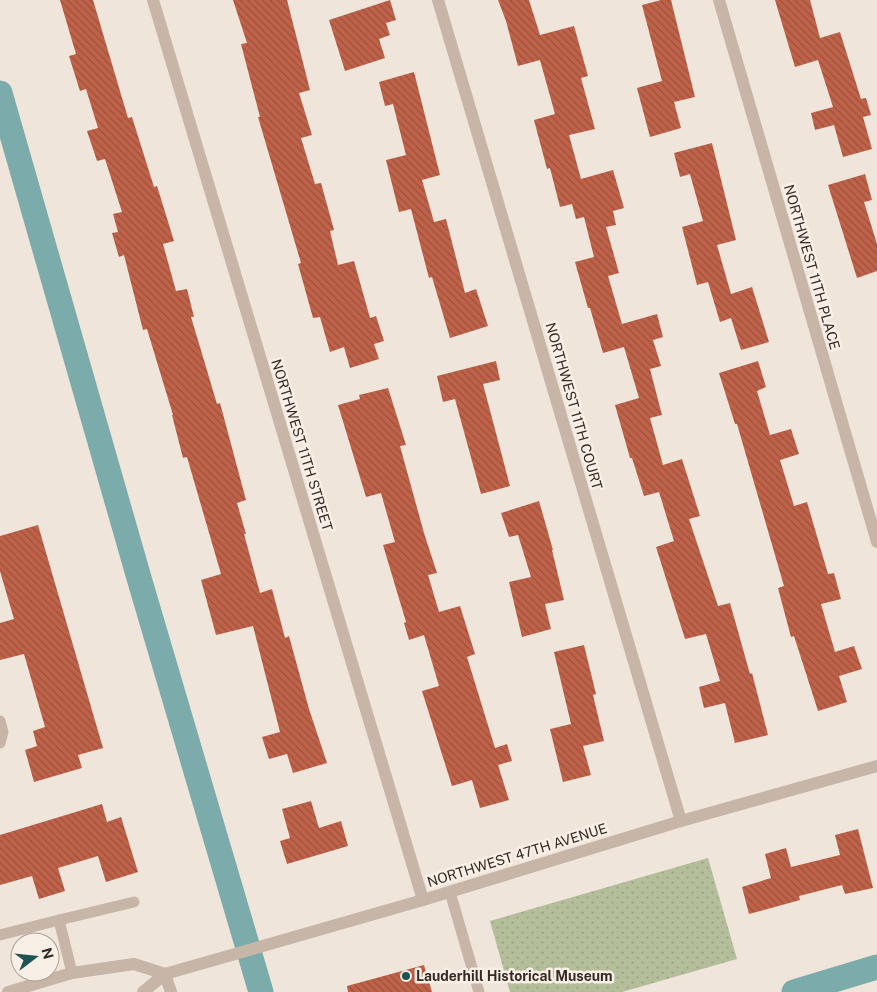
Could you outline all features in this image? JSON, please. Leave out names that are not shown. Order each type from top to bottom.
[{"type":"street","name":"NORTHWEST 11TH STREET","points":[[153,0],[423,900]]},
{"type":"street","name":"NORTHWEST 11TH COURT","points":[[438,0],[681,821]]},
{"type":"street","name":"NORTHWEST 11TH PLACE","points":[[719,0],[877,542]]},
{"type":"street","name":"NORTHWEST 47TH AVENUE","points":[[143,992],[165,974],[450,892],[681,821],[877,766]]},
{"type":"street","points":[[8,992],[72,973],[134,964],[165,974],[171,992]]},
{"type":"lane","points":[[0,721],[3,732],[0,743]]},
{"type":"lane","points":[[450,892],[479,992]]},
{"type":"lane","points":[[0,935],[134,902]]},
{"type":"lane","points":[[59,920],[72,973]]},
{"type":"green space","points":[[708,858],[737,959],[622,992],[510,992],[490,921]]},
{"type":"building","points":[[60,0],[93,0],[128,118],[132,117],[154,187],[157,186],[174,241],[163,244],[176,291],[187,289],[194,317],[191,317],[217,404],[220,403],[246,500],[237,503],[260,593],[272,589],[285,638],[289,636],[309,709],[327,763],[293,773],[287,754],[269,759],[262,737],[280,732],[253,626],[216,635],[201,580],[221,574],[187,457],[183,458],[173,415],[147,329],[143,330],[124,255],[119,257],[112,233],[118,232],[113,214],[122,212],[105,159],[97,161],[87,131],[98,128],[86,89],[80,91],[69,56],[76,54]]},
{"type":"building","points":[[233,0],[287,0],[310,90],[299,93],[312,135],[301,138],[315,184],[321,183],[334,230],[330,231],[338,265],[354,261],[370,318],[376,316],[384,341],[374,344],[379,359],[350,368],[344,347],[330,352],[320,317],[313,318],[298,264],[301,263],[258,117],[260,117],[241,44],[247,43]]},
{"type":"building","points":[[390,0],[396,20],[386,23],[390,35],[379,39],[385,58],[345,71],[329,20]]},
{"type":"building","points":[[498,0],[529,0],[540,35],[574,26],[588,76],[581,78],[595,129],[569,135],[581,179],[613,170],[624,208],[613,211],[616,225],[606,227],[619,273],[608,276],[622,324],[657,314],[663,337],[653,340],[661,366],[650,369],[662,415],[650,418],[663,465],[682,459],[700,516],[689,519],[718,606],[730,603],[750,674],[752,673],[768,735],[735,743],[725,703],[704,708],[699,687],[720,681],[706,634],[685,639],[656,547],[674,541],[659,492],[644,496],[632,458],[630,458],[615,405],[639,398],[624,347],[603,353],[575,262],[594,257],[584,217],[576,219],[572,204],[560,207],[550,168],[547,169],[534,120],[555,114],[540,60],[518,66],[506,21]]},
{"type":"building","points":[[661,0],[671,0],[695,97],[674,102],[681,128],[650,137],[637,88],[662,81],[642,5]]},
{"type":"building","points":[[775,0],[810,0],[820,38],[840,32],[861,99],[866,98],[871,115],[863,117],[872,149],[843,157],[834,125],[815,130],[811,113],[833,107],[818,60],[795,67]]},
{"type":"building","points":[[414,72],[440,175],[422,180],[434,222],[446,219],[465,293],[476,289],[488,326],[450,338],[432,277],[429,278],[411,209],[399,212],[386,160],[406,155],[393,104],[385,106],[379,82]]},
{"type":"building","points":[[712,143],[736,240],[717,245],[731,294],[752,287],[769,342],[741,350],[731,318],[720,322],[708,282],[697,285],[682,227],[703,221],[690,174],[680,177],[674,153]]},
{"type":"building","points":[[865,174],[872,200],[864,202],[877,244],[877,271],[857,278],[828,185]]},
{"type":"building","points":[[496,361],[500,380],[483,384],[510,486],[481,494],[455,399],[443,402],[437,376]]},
{"type":"building","points":[[758,361],[766,387],[757,391],[770,435],[791,429],[799,454],[780,460],[794,506],[807,502],[828,574],[834,573],[841,599],[821,604],[835,652],[854,646],[862,669],[839,676],[847,702],[818,711],[794,636],[791,637],[778,588],[784,586],[737,424],[735,424],[719,373]]},
{"type":"building","points":[[388,388],[406,445],[400,446],[437,573],[428,575],[439,612],[460,606],[475,654],[467,657],[495,748],[507,744],[512,761],[498,765],[509,800],[480,808],[472,780],[452,786],[422,691],[439,686],[424,635],[409,640],[404,623],[406,622],[383,545],[395,542],[381,493],[366,497],[338,405],[360,399],[359,395]]},
{"type":"building","points":[[539,501],[553,550],[564,600],[545,604],[551,629],[522,637],[509,582],[531,577],[518,535],[509,537],[501,513]]},
{"type":"building","points":[[38,525],[103,748],[78,755],[82,768],[34,782],[25,750],[37,746],[33,731],[45,727],[24,654],[0,660],[0,623],[14,619],[0,571],[0,536]]},
{"type":"building","points":[[584,645],[596,694],[593,695],[604,741],[583,746],[591,775],[563,782],[550,729],[571,724],[554,652]]},
{"type":"building","points":[[311,801],[319,828],[341,821],[348,846],[287,864],[280,841],[290,838],[282,809]]},
{"type":"building","points":[[102,804],[107,822],[121,817],[138,872],[106,882],[98,856],[58,868],[65,891],[39,899],[32,876],[0,885],[0,835]]},
{"type":"building","points":[[858,829],[873,888],[845,894],[842,885],[799,896],[800,900],[749,914],[742,887],[771,878],[765,854],[786,848],[791,867],[840,855],[835,835]]},
{"type":"building","name":"Lauderhill Historical Museum","points":[[424,965],[432,992],[348,992],[347,986]]},
{"type":"waterway","points":[[0,93],[139,578],[261,992]]},
{"type":"waterway","points":[[794,992],[877,967]]},
{"type":"place","name":"Lauderhill Historical Museum","points":[[406,976]]}]
